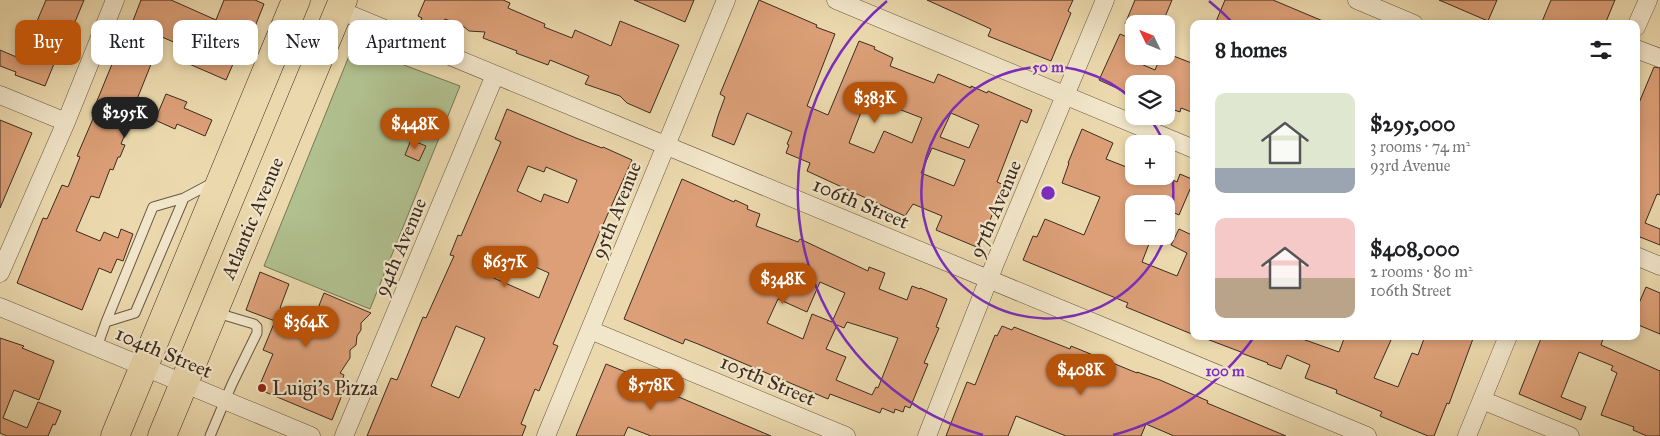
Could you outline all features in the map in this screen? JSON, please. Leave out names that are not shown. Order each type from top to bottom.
[{"type":"main road","name":"Atlantic Avenue","points":[[115,436],[296,0]]},
{"type":"main road","name":"Atlantic Avenue","points":[[162,436],[341,5]]},
{"type":"street","points":[[0,273],[66,122],[115,0]]},
{"type":"street","name":"95th Avenue","points":[[546,436],[726,0]]},
{"type":"street","points":[[836,0],[1190,147]]},
{"type":"street","name":"97th Avenue","points":[[927,436],[988,279],[1105,0]]},
{"type":"street","points":[[1357,0],[1404,20]]},
{"type":"street","points":[[1639,20],[1648,0]]},
{"type":"street","name":"106th Street","points":[[341,5],[495,75],[1367,436]]},
{"type":"street","points":[[1640,50],[1660,58]]},
{"type":"street","name":"94th Avenue","points":[[344,436],[495,75]]},
{"type":"street","points":[[0,95],[66,122]]},
{"type":"street","points":[[1640,258],[1660,266]]},
{"type":"street","name":"104th Street","points":[[0,307],[311,436]]},
{"type":"street","name":"105th Street","points":[[590,330],[846,436]]},
{"type":"street","points":[[1467,436],[1506,340]]},
{"type":"street","points":[[1482,400],[1570,436]]},
{"type":"lane","points":[[97,347],[152,207],[184,198],[223,177]]},
{"type":"lane","points":[[106,322],[135,313],[184,198]]},
{"type":"lane","points":[[210,436],[224,401],[257,333],[257,327],[254,324],[213,312]]},
{"type":"green space","points":[[348,58],[348,65],[404,65],[460,86],[370,309],[264,266]]},
{"type":"building","points":[[46,0],[84,0],[76,20],[38,20]]},
{"type":"building","points":[[141,0],[171,0],[216,20],[173,20],[173,42],[163,37],[163,20],[133,20]]},
{"type":"building","points":[[224,0],[255,0],[264,4],[258,20],[216,20]]},
{"type":"building","points":[[425,0],[503,0],[510,3],[508,8],[545,24],[544,27],[572,38],[575,30],[611,46],[620,21],[679,45],[650,113],[627,103],[620,96],[585,84],[589,76],[550,60],[548,65],[516,53],[517,51],[483,38],[485,32],[469,31],[464,27],[464,20],[421,20],[422,18],[418,16]]},
{"type":"building","points":[[634,0],[694,0],[685,22]]},
{"type":"building","points":[[759,0],[835,34],[807,106],[828,115],[859,41],[875,47],[874,49],[893,58],[890,66],[934,83],[938,74],[971,88],[971,86],[987,93],[988,91],[1032,110],[1027,123],[1021,120],[997,182],[1004,185],[979,248],[936,230],[942,216],[913,204],[905,216],[807,171],[810,163],[786,153],[789,145],[787,144],[792,132],[747,113],[734,145],[712,136],[725,97],[720,94]],"holes":[[[867,97],[922,118],[912,143],[884,131],[874,153],[849,143]],[[951,113],[979,125],[969,148],[940,137]],[[932,148],[965,160],[954,186],[921,173]]]},
{"type":"building","points":[[927,0],[1073,0],[1068,11],[1071,13],[1051,61],[988,36],[991,29]]},
{"type":"building","points":[[1135,0],[1172,0],[1166,15],[1129,15]]},
{"type":"building","points":[[1225,0],[1273,0],[1320,20],[1217,20]]},
{"type":"building","points":[[1439,0],[1497,0],[1488,20]]},
{"type":"building","points":[[1551,0],[1615,0],[1607,20],[1543,20]]},
{"type":"building","points":[[1120,34],[1125,36],[1125,65],[1143,65],[1155,70],[1157,65],[1175,65],[1175,57],[1190,62],[1190,111],[1181,108],[1180,112],[1175,110],[1175,75],[1125,75],[1125,92],[1099,80]]},
{"type":"building","points":[[0,50],[15,56],[15,65],[54,65],[45,86],[15,75],[16,72],[0,66]]},
{"type":"building","points":[[112,65],[151,65],[123,134],[125,134],[121,144],[125,145],[120,157],[118,157],[113,170],[110,169],[99,198],[91,196],[76,231],[100,241],[104,232],[118,238],[121,229],[133,234],[123,261],[117,259],[111,273],[99,268],[82,310],[17,283],[43,218],[47,219],[62,185],[68,187],[80,157],[77,156],[95,114],[92,113]]},
{"type":"building","points":[[192,65],[233,65],[226,80]]},
{"type":"building","points":[[1654,67],[1660,68],[1660,195],[1657,194],[1645,223],[1660,229],[1660,245],[1640,237],[1640,100]]},
{"type":"building","points":[[166,94],[187,102],[184,108],[212,120],[205,136],[177,124],[175,129],[155,120]]},
{"type":"building","points":[[507,109],[632,160],[553,344],[558,346],[539,391],[535,389],[521,424],[526,426],[522,436],[367,436],[391,378],[397,380],[423,317],[426,318],[454,256],[450,255],[458,235],[461,236],[501,142],[495,139]],"holes":[[[528,166],[544,172],[546,167],[577,180],[568,203],[544,194],[541,202],[517,191]],[[497,250],[549,273],[539,298],[487,275]],[[456,326],[485,338],[459,398],[431,386]]]},
{"type":"building","points":[[0,120],[32,133],[0,208]]},
{"type":"building","points":[[1082,129],[1113,143],[1106,159],[1125,166],[1125,185],[1175,185],[1175,181],[1177,182],[1180,174],[1190,178],[1190,189],[1179,215],[1175,213],[1175,195],[1125,195],[1125,245],[1149,245],[1142,262],[1177,276],[1187,253],[1171,245],[1175,245],[1175,237],[1179,229],[1190,234],[1190,333],[1126,307],[1128,303],[1023,260],[1033,236],[1037,237],[1045,219],[1084,235],[1100,197],[1062,183]]},
{"type":"building","points":[[411,140],[426,146],[419,161],[405,155]]},
{"type":"building","points":[[682,179],[734,202],[735,200],[748,206],[747,209],[760,214],[756,226],[798,242],[800,239],[868,271],[869,267],[885,273],[879,289],[907,300],[912,286],[947,299],[936,327],[939,328],[924,363],[928,364],[910,408],[905,406],[903,412],[895,409],[894,413],[882,408],[880,413],[830,394],[828,399],[698,344],[685,339],[683,344],[624,319]],"holes":[[[820,282],[845,293],[832,322],[812,314],[803,339],[767,323],[778,299],[807,312]],[[847,322],[898,338],[878,388],[876,387],[872,395],[836,380],[846,357],[826,349],[837,325],[844,328]]]},
{"type":"building","points":[[260,272],[289,284],[280,308],[313,321],[324,293],[371,313],[361,323],[361,330],[357,336],[356,345],[350,350],[350,358],[340,373],[344,375],[341,383],[346,385],[332,420],[258,389],[273,354],[263,350],[275,321],[246,310]]},
{"type":"building","points":[[1646,287],[1660,293],[1660,334],[1640,326],[1640,301]]},
{"type":"building","points":[[1002,326],[1012,330],[1014,327],[1070,349],[1071,346],[1137,373],[1160,380],[1208,401],[1207,403],[1286,436],[1174,436],[1146,424],[1141,436],[1066,436],[1016,416],[1008,436],[946,436],[967,382],[975,385],[995,335],[997,336]]},
{"type":"building","points":[[0,338],[24,346],[22,348],[54,361],[39,400],[14,390],[3,418],[27,428],[38,402],[61,411],[48,436],[7,436],[0,433]]},
{"type":"building","points":[[1209,340],[1305,340],[1339,352],[1344,340],[1391,340],[1374,378],[1398,387],[1412,353],[1418,355],[1424,340],[1473,340],[1449,404],[1447,403],[1434,436],[1428,436],[1380,416],[1382,412],[1336,393],[1337,390],[1305,378],[1310,365],[1287,355],[1281,369]]},
{"type":"building","points":[[1540,340],[1603,340],[1601,345],[1660,371],[1660,436],[1647,436],[1633,430],[1634,427],[1601,415],[1617,373],[1611,370],[1613,366],[1579,352],[1561,397],[1586,407],[1581,420],[1519,394]]},
{"type":"building","points":[[606,364],[675,392],[674,395],[771,436],[651,436],[628,427],[624,436],[576,436]]},
{"type":"place","name":"Luigi's Pizza","points":[[262,388]]}]
